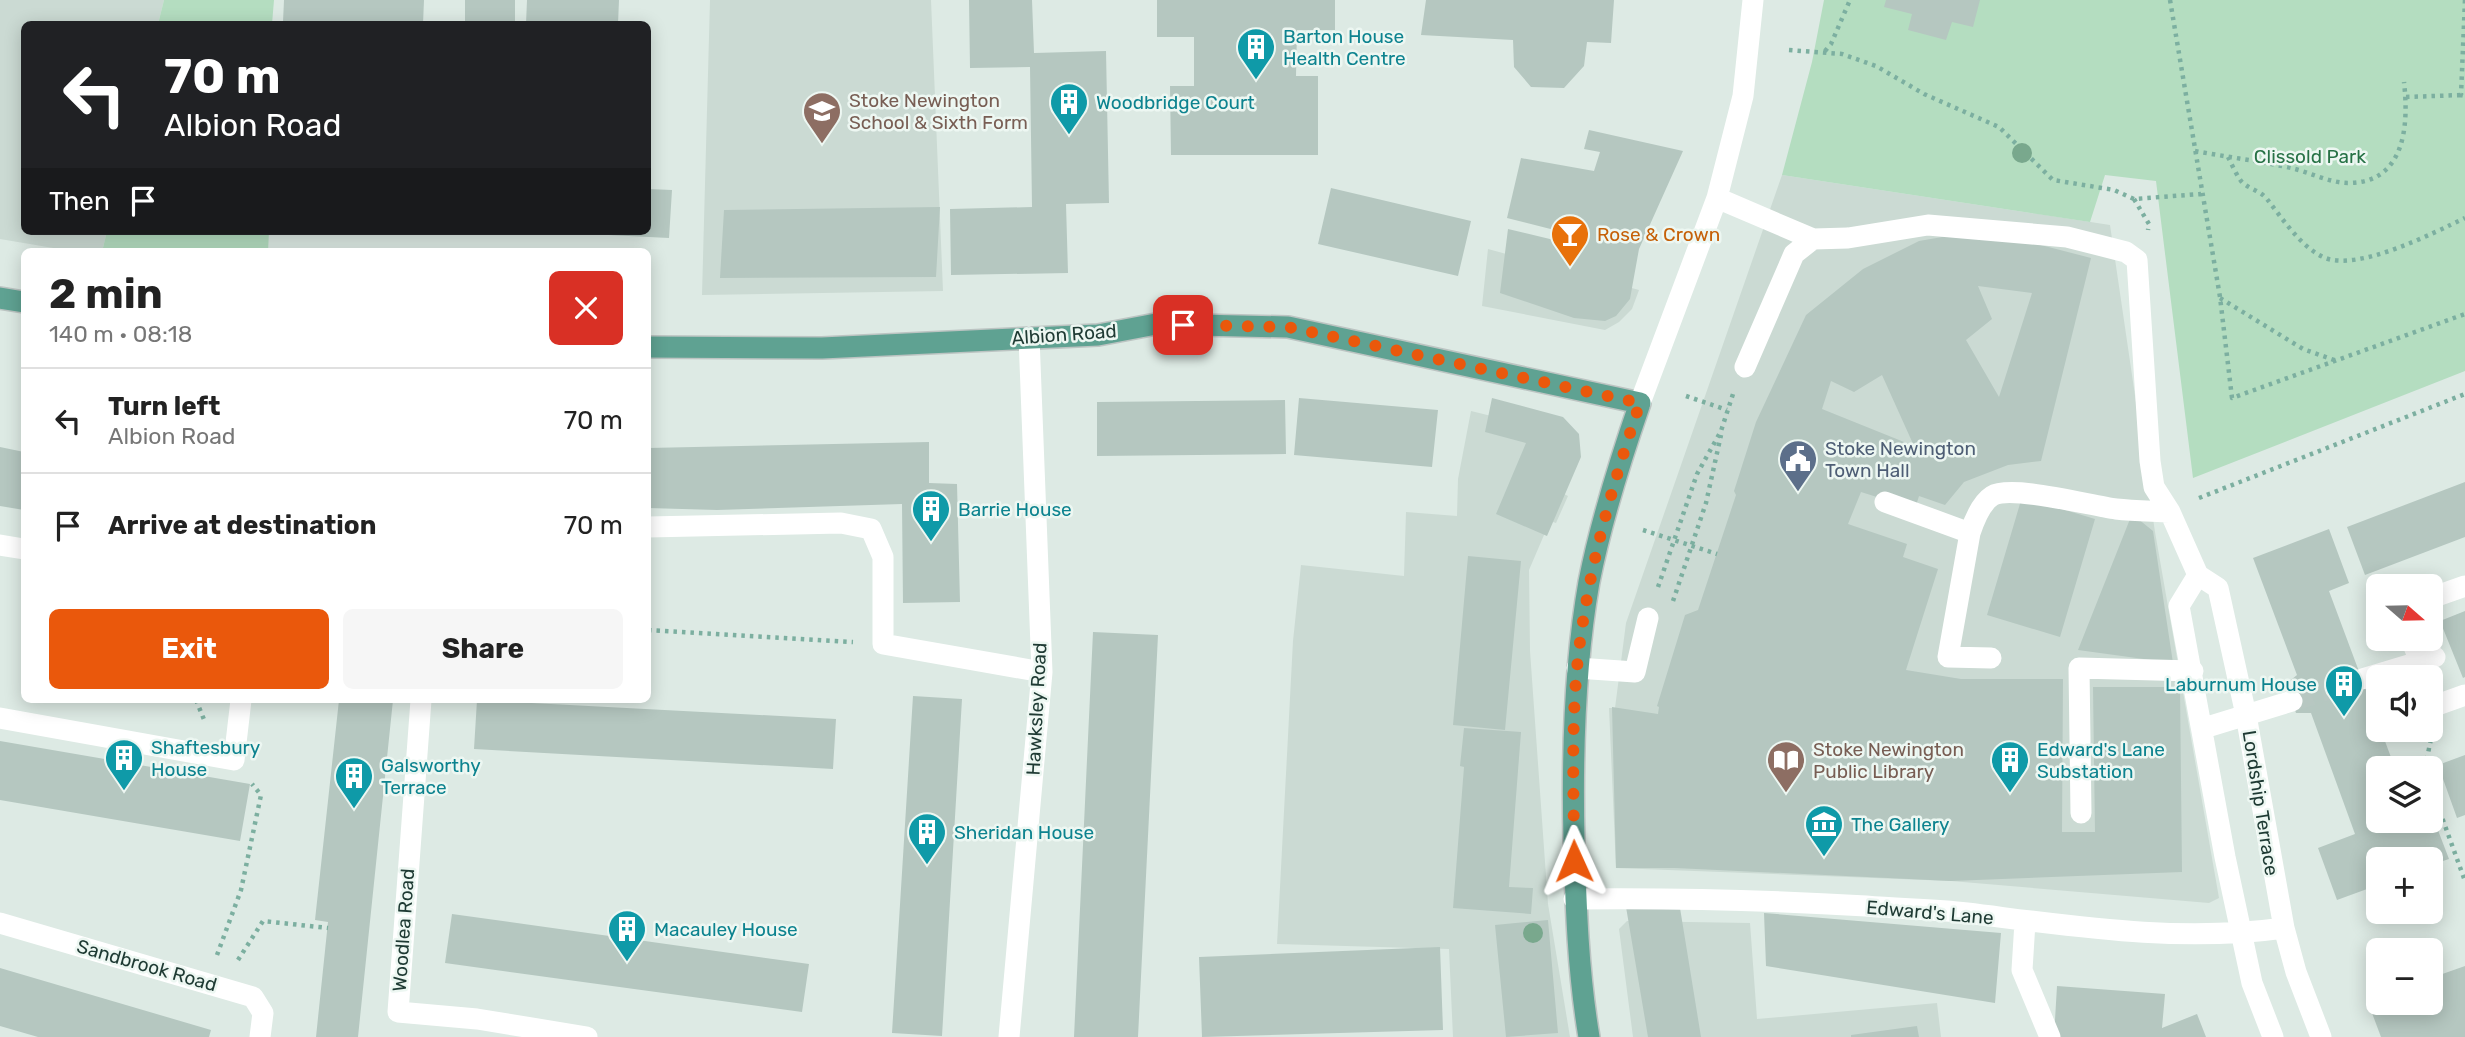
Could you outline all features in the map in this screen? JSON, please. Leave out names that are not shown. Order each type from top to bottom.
[{"type":"main road","points":[[0,299],[21,302]]},
{"type":"main road","name":"Albion Road","points":[[651,347],[822,348],[1097,335],[1156,324],[1288,327],[1640,403]]},
{"type":"main road","points":[[1590,1037],[1582,992],[1574,900],[1572,794],[1577,668],[1595,556],[1640,403]]},
{"type":"street","points":[[1640,403],[1717,198],[1743,96],[1753,0]]},
{"type":"street","points":[[1717,198],[1813,239],[1794,254],[1745,367]]},
{"type":"street","name":"Lordship Terrace","points":[[1813,239],[1848,238],[1927,225],[2067,237],[2126,252],[2137,260],[2154,487],[2170,512],[2198,575],[2218,588],[2246,715],[2284,928],[2296,972],[2321,1037]]},
{"type":"street","name":"Hawksley Road","points":[[1009,1037],[1042,673],[1029,337]]},
{"type":"street","points":[[1991,658],[1948,657],[1970,533],[1976,517],[1992,496],[2005,492],[2116,509],[2170,512]]},
{"type":"street","points":[[1885,502],[1970,533]]},
{"type":"street","points":[[651,527],[841,523],[871,530],[883,557],[883,644],[1042,673]]},
{"type":"street","points":[[0,545],[21,548]]},
{"type":"street","points":[[2198,575],[2179,606],[2204,728],[2225,857],[2252,983],[2273,1037]]},
{"type":"street","points":[[2443,594],[2465,586]]},
{"type":"street","points":[[1577,668],[1635,672],[1648,618]]},
{"type":"street","points":[[2081,813],[2079,668],[2193,671]]},
{"type":"street","points":[[2362,679],[2366,678]]},
{"type":"street","points":[[2443,703],[2465,695]]},
{"type":"street","points":[[2204,728],[2292,701]]},
{"type":"street","points":[[0,718],[234,760],[241,703]]},
{"type":"street","name":"Woodlea Road","points":[[421,703],[398,1012],[477,1028],[587,1037]]},
{"type":"street","name":"Edward's Lane","points":[[1574,900],[1758,899],[1967,913],[2025,922],[2193,935],[2242,934],[2284,928]]},
{"type":"street","points":[[2025,922],[2022,970],[2050,1037]]},
{"type":"street","name":"Sandbrook Road","points":[[0,923],[253,997],[263,1013],[260,1037]]},
{"type":"path","points":[[1825,51],[1831,44],[1850,0]]},
{"type":"path","points":[[2170,0],[2220,297],[2232,398],[2465,314]]},
{"type":"path","points":[[2406,97],[2463,95],[2465,0]]},
{"type":"path","points":[[1789,50],[1825,51],[1876,66],[1924,94],[1999,127],[2053,180],[2114,190],[2134,199],[2201,194]]},
{"type":"path","points":[[2195,151],[2291,168],[2346,183],[2376,179],[2392,163],[2402,143],[2406,97],[2404,82]]},
{"type":"path","points":[[2228,157],[2242,182],[2264,194],[2291,229],[2323,257],[2339,260],[2365,257],[2403,246],[2465,218]]},
{"type":"path","points":[[2220,297],[2303,349],[2337,361]]},
{"type":"path","points":[[1672,604],[1693,546],[1727,410],[1745,367]]},
{"type":"path","points":[[2170,512],[2204,495],[2465,394]]},
{"type":"path","points":[[1686,396],[1727,410]]},
{"type":"path","points":[[1648,618],[1697,474],[1721,431]]},
{"type":"path","points":[[1643,530],[1717,554]]},
{"type":"path","points":[[651,630],[883,644]]},
{"type":"path","points":[[208,982],[241,890],[261,795],[234,760]]},
{"type":"path","points":[[2443,820],[2465,881]]},
{"type":"path","points":[[258,930],[263,921],[328,928]]},
{"type":"shaded area","points":[[0,0],[164,0],[159,21],[21,21],[21,235],[106,235],[103,248],[53,248],[0,239]]},
{"type":"shaded area","name":"Stoke Newington School & Sixth Form","points":[[710,0],[931,0],[943,291],[702,295]]},
{"type":"shaded area","points":[[1782,175],[2110,225],[2155,532],[2219,898],[2209,903],[1951,881],[1616,868],[1609,708],[1615,708],[1626,623]]},
{"type":"shaded area","points":[[1488,249],[1639,290],[1632,309],[1619,322],[1605,330],[1482,306]]},
{"type":"shaded area","points":[[1471,411],[1545,429],[1562,493],[1568,496],[1556,523],[1550,521],[1529,570],[1530,651],[1548,904],[1570,1037],[1453,1037],[1449,949],[1277,944],[1293,641],[1301,565],[1404,576],[1406,512],[1457,516],[1458,479]]},
{"type":"shaded area","points":[[1627,921],[1750,923],[1757,1019],[1937,1003],[1941,1037],[1633,1037],[1619,929]]},
{"type":"green space","points":[[164,0],[274,0],[272,21],[159,21]]},
{"type":"green space","name":"Clissold Park","points":[[1824,0],[2465,0],[2465,371],[2193,478],[2156,181],[2105,175],[2090,222],[1782,175],[1812,62]]},
{"type":"green space","points":[[106,235],[269,235],[268,248],[103,248]]},
{"type":"building","points":[[284,0],[424,0],[423,21],[283,21]]},
{"type":"building","points":[[465,0],[515,0],[515,21],[465,21]]},
{"type":"building","points":[[527,0],[619,0],[618,21],[526,21]]},
{"type":"building","name":"Woodbridge Court","points":[[969,0],[1032,0],[1034,53],[1106,51],[1109,203],[1066,204],[1068,273],[951,275],[950,209],[1032,207],[1030,67],[970,68]]},
{"type":"building","name":"Barton House Health Centre","points":[[1157,0],[1335,0],[1335,30],[1297,30],[1296,76],[1318,76],[1318,155],[1171,155],[1170,86],[1194,86],[1194,37],[1157,37]]},
{"type":"building","points":[[1426,0],[1614,0],[1611,43],[1587,42],[1584,66],[1564,88],[1531,87],[1514,67],[1513,40],[1421,35]]},
{"type":"building","points":[[1886,0],[1980,0],[1973,27],[1952,22],[1946,40],[1908,30],[1912,14],[1884,7]]},
{"type":"building","points":[[1589,130],[1683,151],[1639,249],[1630,299],[1616,316],[1605,321],[1574,318],[1500,293],[1508,229],[1583,247],[1586,238],[1507,218],[1521,158],[1594,171],[1600,152],[1584,149]]},
{"type":"building","points":[[1331,188],[1471,221],[1458,276],[1318,244]]},
{"type":"building","points":[[651,189],[672,190],[669,238],[608,235],[651,235]]},
{"type":"building","points":[[940,207],[936,277],[720,278],[724,210]]},
{"type":"building","points":[[1983,230],[2091,258],[2041,461],[2008,465],[1964,482],[1945,505],[1919,496],[1915,509],[1861,492],[1848,524],[1907,544],[1903,557],[1938,569],[1906,670],[1961,679],[2063,679],[2062,832],[2095,832],[2093,687],[2180,687],[2182,872],[1951,881],[1675,868],[1616,868],[1612,707],[1658,714],[1657,706],[1685,615],[1698,610],[1736,495],[1734,491],[1756,422],[1806,315],[1863,269],[1919,241]],"holes":[[[1978,286],[2032,293],[1999,397],[1966,340],[1992,319]],[[1882,375],[1914,446],[1822,409],[1831,381],[1854,392]]]},
{"type":"building","points":[[1299,398],[1438,410],[1432,467],[1294,455]]},
{"type":"building","points":[[1492,398],[1563,417],[1579,434],[1581,457],[1547,536],[1496,514],[1526,443],[1485,432]]},
{"type":"building","points":[[1285,400],[1286,454],[1097,456],[1097,402]]},
{"type":"building","name":"Barrie House","points":[[929,442],[929,483],[957,484],[960,602],[903,603],[902,504],[717,510],[651,508],[651,448]]},
{"type":"building","points":[[0,447],[21,451],[21,510],[0,506]]},
{"type":"building","points":[[2465,482],[2465,537],[2365,575],[2347,527]]},
{"type":"building","points":[[2022,497],[2095,519],[2060,637],[1987,615]]},
{"type":"building","points":[[2132,514],[2153,531],[2173,663],[2078,650]]},
{"type":"building","name":"Laburnum House","points":[[2329,529],[2349,583],[2329,591],[2366,690],[2366,742],[2385,742],[2391,756],[2366,756],[2366,833],[2439,833],[2449,859],[2443,861],[2443,847],[2366,847],[2366,889],[2337,900],[2318,848],[2355,834],[2311,713],[2296,713],[2286,684],[2297,675],[2253,558]]},
{"type":"building","points":[[1468,556],[1521,561],[1505,730],[1453,725]]},
{"type":"building","points":[[2465,611],[2463,678],[2443,628],[2443,620]]},
{"type":"building","points":[[1093,632],[1158,635],[1138,1037],[1074,1037]]},
{"type":"building","name":"Sheridan House","points":[[913,696],[962,699],[942,1036],[892,1033]]},
{"type":"building","name":"Galsworthy Terrace","points":[[339,703],[393,703],[358,1037],[316,1037],[328,922],[315,920]]},
{"type":"building","points":[[477,703],[534,703],[836,719],[833,769],[474,749]]},
{"type":"building","points":[[1464,728],[1521,732],[1509,887],[1533,888],[1531,914],[1453,908],[1464,767],[1460,766]]},
{"type":"building","name":"Shaftesbury House","points":[[0,741],[250,784],[240,841],[0,800]]},
{"type":"building","points":[[2465,755],[2465,815],[2457,818],[2443,779],[2443,763]]},
{"type":"building","points":[[1626,907],[1680,908],[1701,1037],[1648,1037]]},
{"type":"building","points":[[1764,913],[2001,933],[1995,1003],[1766,966]]},
{"type":"building","name":"Macauley House","points":[[452,914],[809,964],[802,1012],[445,963]]},
{"type":"building","points":[[1548,920],[1558,1033],[1506,1037],[1495,925]]},
{"type":"building","points":[[1440,947],[1443,1030],[1202,1037],[1199,957]]},
{"type":"building","points":[[2465,966],[2465,1037],[2381,1037],[2373,1015],[2443,1015],[2443,974]]},
{"type":"building","points":[[0,968],[211,1030],[209,1037],[38,1037],[0,1026]]},
{"type":"building","points":[[2057,986],[2165,994],[2162,1028],[2197,1014],[2206,1037],[2054,1037]]},
{"type":"building","points":[[1917,1026],[1919,1037],[1851,1037],[1851,1035]]},
{"type":"tunnel","points":[[2292,701],[2362,679]]},
{"type":"place","name":"Barton House Health Centre","points":[[1256,81]]},
{"type":"place","name":"Woodbridge Court","points":[[1069,136]]},
{"type":"place","name":"Stoke Newington School & Sixth Form","points":[[822,145]]},
{"type":"place","name":"Rose & Crown","points":[[1570,268]]},
{"type":"place","name":"Stoke Newington Town Hall","points":[[1798,493]]},
{"type":"place","name":"Barrie House","points":[[931,543]]},
{"type":"place","name":"Laburnum House","points":[[2344,718]]},
{"type":"place","name":"Shaftesbury House","points":[[124,792]]},
{"type":"place","name":"Stoke Newington Public Library","points":[[1786,794]]},
{"type":"place","name":"Edward's Lane Substation","points":[[2010,794]]},
{"type":"place","name":"Galsworthy Terrace","points":[[354,810]]},
{"type":"place","name":"The Gallery","points":[[1824,858]]},
{"type":"place","name":"Sheridan House","points":[[927,866]]},
{"type":"place","name":"Macauley House","points":[[627,963]]},
{"type":"route","points":[[1183,325],[1288,327],[1640,403],[1605,517],[1586,603],[1577,668],[1572,794],[1574,861]]}]
